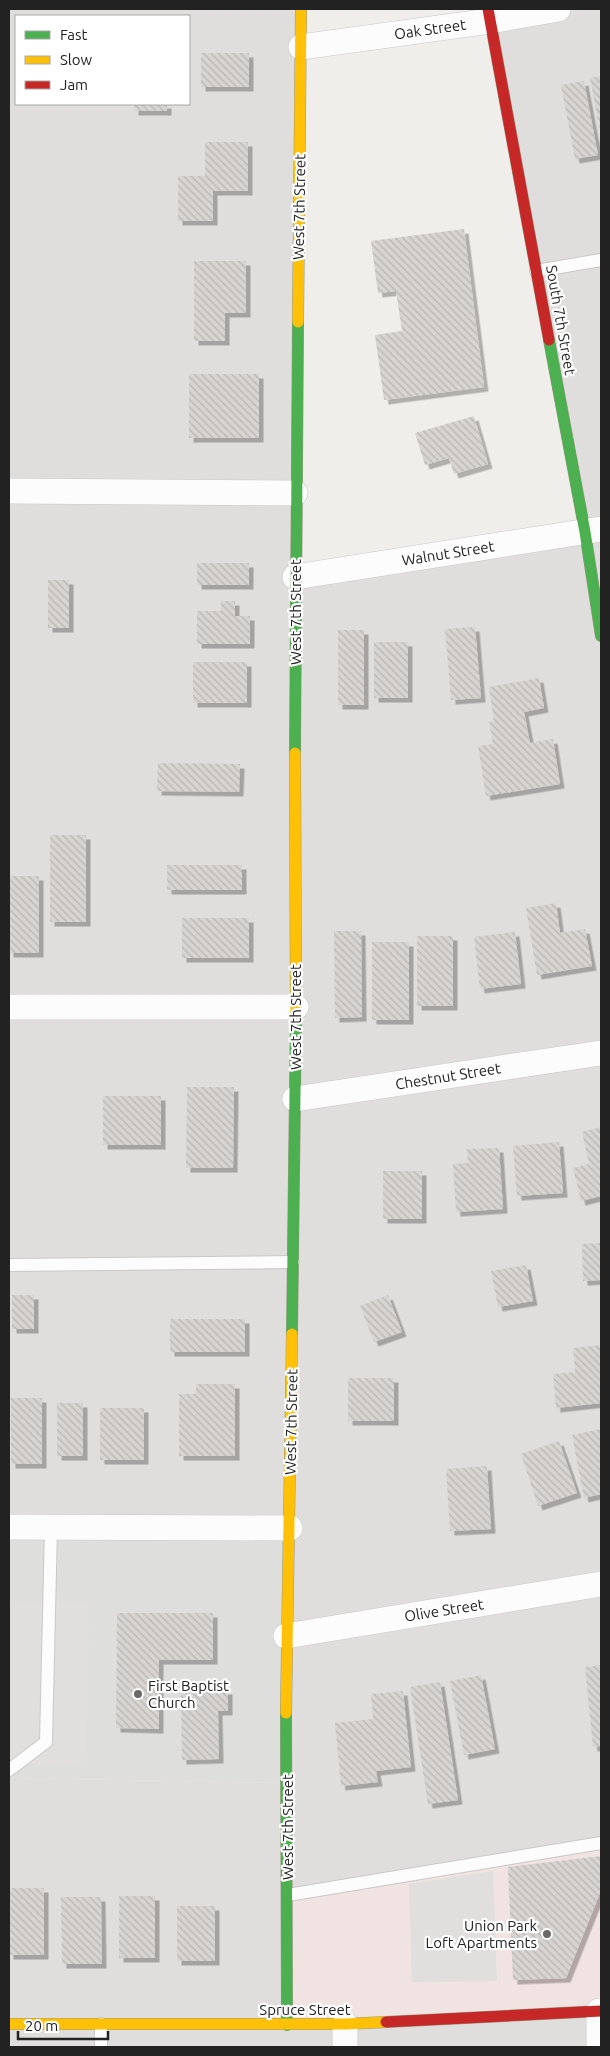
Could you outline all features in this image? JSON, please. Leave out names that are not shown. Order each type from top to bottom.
[{"type":"street","name":"West 7th Street","points":[[286,2025],[288,1895],[286,1636],[290,1528],[296,1007],[295,577],[301,9]]},
{"type":"street","name":"Oak Street","points":[[301,46],[489,15],[558,9]]},
{"type":"street","name":"South 7th Street","points":[[489,15],[536,271],[593,530],[601,636]]},
{"type":"street","points":[[9,491],[296,493]]},
{"type":"street","name":"Walnut Street","points":[[295,577],[593,530]]},
{"type":"street","points":[[9,1007],[296,1007]]},
{"type":"street","name":"Chestnut Street","points":[[295,1099],[601,1053]]},
{"type":"street","points":[[9,1527],[290,1528]]},
{"type":"street","name":"Olive Street","points":[[286,1636],[601,1584]]},
{"type":"street","points":[[599,2047],[601,2009]]},
{"type":"street","name":"Spruce Street","points":[[9,2024],[286,2025],[345,2036],[601,2009]]},
{"type":"lane","points":[[536,271],[601,260]]},
{"type":"lane","points":[[9,1264],[293,1262]]},
{"type":"lane","points":[[9,1770],[46,1742],[51,1527]]},
{"type":"lane","points":[[288,1895],[601,1843]]},
{"type":"lane","points":[[102,2024],[102,2047]]},
{"type":"shaded area","points":[[9,9],[301,9],[295,577],[585,532],[490,21],[558,9],[601,9],[601,2047],[9,2047],[9,1778],[287,1783],[9,1527]]},
{"type":"shaded area","points":[[9,1527],[290,1528],[287,1783],[9,1778]]},
{"type":"shaded area","points":[[9,1601],[90,1603],[85,1766],[9,1763]]},
{"type":"shaded area","points":[[601,1843],[601,2006],[287,2025],[288,1895]]},
{"type":"shaded area","points":[[493,1871],[497,1981],[412,1982],[409,1884]]},
{"type":"building","points":[[201,53],[249,53],[249,87],[201,87]]},
{"type":"building","points":[[601,76],[601,130],[600,131],[590,78]]},
{"type":"building","points":[[584,81],[598,155],[575,159],[561,85]]},
{"type":"building","points":[[134,105],[167,105],[167,111],[134,111]]},
{"type":"building","points":[[205,142],[248,142],[248,191],[213,191],[213,221],[178,221],[178,176],[205,176]]},
{"type":"building","points":[[464,229],[484,387],[384,400],[375,335],[402,331],[396,291],[378,293],[371,241]]},
{"type":"building","points":[[194,261],[246,261],[246,313],[225,313],[225,341],[194,341]]},
{"type":"building","points":[[189,374],[259,374],[259,438],[189,438]]},
{"type":"building","points":[[474,416],[488,464],[454,474],[449,458],[425,465],[415,433]]},
{"type":"building","points":[[197,563],[249,563],[249,585],[197,585]]},
{"type":"building","points":[[48,580],[69,580],[69,628],[48,628]]},
{"type":"building","points":[[221,601],[235,601],[235,616],[250,616],[250,644],[197,644],[197,611],[221,611]]},
{"type":"building","points":[[475,627],[481,698],[451,700],[445,629]]},
{"type":"building","points":[[338,630],[364,630],[364,705],[338,705]]},
{"type":"building","points":[[374,642],[408,642],[408,698],[374,698]]},
{"type":"building","points":[[193,662],[247,662],[247,703],[193,703]]},
{"type":"building","points":[[539,678],[544,708],[524,712],[530,743],[553,739],[560,784],[486,796],[478,746],[493,744],[489,722],[494,721],[489,687]]},
{"type":"building","points":[[158,763],[240,764],[239,792],[157,791]]},
{"type":"building","points":[[50,835],[86,835],[86,922],[50,922]]},
{"type":"building","points":[[167,865],[242,865],[242,890],[167,890]]},
{"type":"building","points":[[9,876],[39,876],[39,953],[9,953]]},
{"type":"building","points":[[556,903],[560,933],[585,929],[592,966],[537,975],[526,908]]},
{"type":"building","points":[[182,918],[249,918],[249,958],[182,958]]},
{"type":"building","points":[[334,931],[361,931],[362,1017],[335,1018]]},
{"type":"building","points":[[515,932],[521,984],[480,989],[474,937]]},
{"type":"building","points":[[417,936],[453,936],[453,1006],[417,1006]]},
{"type":"building","points":[[372,942],[409,942],[409,1020],[372,1020]]},
{"type":"building","points":[[187,1087],[234,1087],[233,1168],[186,1168]]},
{"type":"building","points":[[103,1096],[161,1096],[161,1145],[103,1145]]},
{"type":"building","points":[[601,1127],[601,1196],[581,1201],[573,1168],[589,1164],[582,1132]]},
{"type":"building","points":[[559,1142],[563,1193],[517,1196],[513,1146]]},
{"type":"building","points":[[499,1148],[503,1209],[456,1212],[453,1164],[468,1163],[467,1149]]},
{"type":"building","points":[[383,1171],[422,1171],[422,1219],[383,1219]]},
{"type":"building","points":[[601,1243],[601,1280],[583,1281],[582,1244]]},
{"type":"building","points":[[526,1265],[533,1301],[498,1307],[491,1271]]},
{"type":"building","points":[[12,1295],[34,1295],[34,1329],[12,1329]]},
{"type":"building","points":[[388,1295],[402,1332],[374,1342],[360,1306]]},
{"type":"building","points":[[170,1319],[245,1319],[245,1352],[170,1352]]},
{"type":"building","points":[[601,1345],[601,1403],[556,1408],[553,1374],[575,1372],[573,1348]]},
{"type":"building","points":[[348,1378],[394,1378],[394,1421],[348,1421]]},
{"type":"building","points":[[196,1384],[235,1384],[235,1456],[179,1456],[179,1394],[196,1394]]},
{"type":"building","points":[[11,1398],[42,1398],[42,1464],[11,1464]]},
{"type":"building","points":[[57,1403],[83,1403],[83,1456],[57,1456]]},
{"type":"building","points":[[100,1408],[144,1408],[144,1460],[100,1460]]},
{"type":"building","points":[[601,1429],[601,1494],[584,1498],[572,1435]]},
{"type":"building","points":[[559,1441],[577,1493],[538,1506],[521,1454]]},
{"type":"building","points":[[487,1466],[491,1529],[450,1531],[446,1469]]},
{"type":"building","name":"First Baptist Church","points":[[117,1613],[213,1613],[213,1660],[159,1660],[159,1729],[116,1728]]},
{"type":"building","points":[[601,1665],[601,1746],[593,1747],[585,1667]]},
{"type":"building","points":[[481,1675],[495,1749],[464,1755],[450,1681]]},
{"type":"building","points":[[440,1682],[458,1800],[428,1804],[410,1687]]},
{"type":"building","points":[[228,1690],[228,1711],[218,1711],[219,1759],[182,1760],[181,1691]]},
{"type":"building","points":[[403,1691],[411,1767],[376,1771],[378,1782],[341,1786],[335,1723],[373,1719],[371,1694]]},
{"type":"building","name":"Union Park Loft Apartments","points":[[601,1856],[601,1890],[566,1978],[513,1980],[508,1867]]},
{"type":"building","points":[[9,1888],[44,1888],[44,1955],[9,1955]]},
{"type":"building","points":[[119,1896],[155,1896],[155,1958],[119,1958]]},
{"type":"building","points":[[61,1897],[101,1897],[102,1964],[62,1964]]},
{"type":"building","points":[[177,1906],[215,1906],[215,1961],[177,1961]]},
{"type":"traffic: fast","points":[[295,753],[298,322]]},
{"type":"traffic: fast","points":[[549,340],[585,532],[601,636]]},
{"type":"traffic: fast","points":[[292,1334],[296,1013]]},
{"type":"traffic: fast","points":[[286,1713],[287,2025]]},
{"type":"traffic: slow","points":[[298,322],[301,9]]},
{"type":"traffic: slow","points":[[295,753],[296,1013]]},
{"type":"traffic: slow","points":[[286,1713],[292,1334]]},
{"type":"traffic: slow","points":[[9,2024],[345,2024],[386,2022]]},
{"type":"traffic: jam","points":[[488,9],[549,340]]},
{"type":"traffic: jam","points":[[386,2022],[601,2011]]},
{"type":"place","name":"First Baptist Church","points":[[138,1694]]},
{"type":"place","name":"Union Park Loft Apartments","points":[[547,1934]]}]
